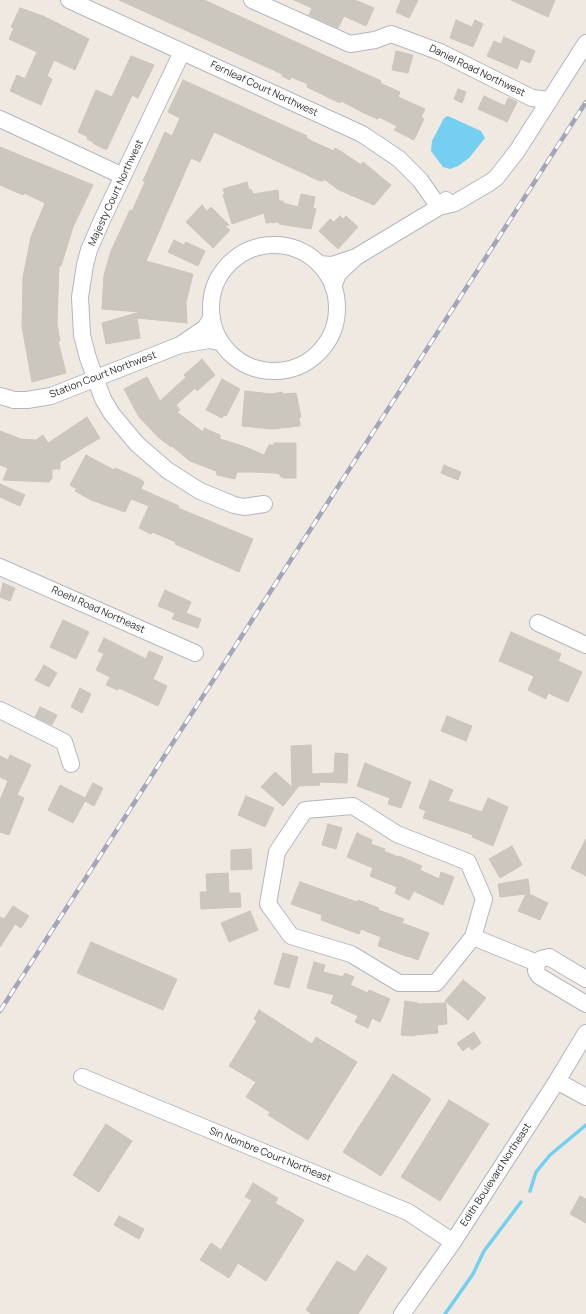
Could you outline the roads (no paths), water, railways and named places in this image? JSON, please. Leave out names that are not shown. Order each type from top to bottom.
[{"type":"street","name":"Fernleaf Court Northwest","points":[[69,0],[375,141],[399,159],[410,170],[424,186],[438,207]]},
{"type":"street","name":"Daniel Road Northwest","points":[[252,0],[350,44],[375,40],[391,34],[440,52],[532,98],[550,100]]},
{"type":"street","points":[[333,288],[338,274],[356,257],[438,207],[455,203],[489,184],[517,151],[586,43]]},
{"type":"street","name":"Majesty Court Northwest","points":[[182,52],[95,235],[85,265],[82,281],[80,309],[82,335],[95,379],[112,414],[136,444],[167,470],[200,491],[234,505],[244,507],[264,504]]},
{"type":"street","points":[[0,119],[123,176]]},
{"type":"street","points":[[267,246],[281,246],[295,249],[319,264],[327,275],[333,288],[337,308],[334,328],[325,345],[318,353],[302,365],[282,370],[267,370],[252,367],[235,357],[221,342],[215,329],[212,317],[212,300],[215,287],[221,274],[241,255],[254,249],[267,246]]},
{"type":"street","points":[[319,264],[332,265],[356,257]]},
{"type":"street","name":"Station Court Northwest","points":[[180,345],[205,328],[212,317]]},
{"type":"street","name":"Station Court Northwest","points":[[0,396],[14,400],[39,399],[56,394],[180,345],[209,340],[221,342]]},
{"type":"street","name":"Roehl Road Northeast","points":[[0,567],[195,653]]},
{"type":"street","points":[[538,623],[586,645]]},
{"type":"street","points":[[0,710],[64,742],[71,764]]},
{"type":"street","points":[[353,806],[397,834],[468,862],[484,899],[473,938],[436,983],[399,983],[351,954],[291,936],[268,904],[277,852],[306,810],[353,806]]},
{"type":"street","points":[[473,938],[537,964]]},
{"type":"street","points":[[586,979],[549,957],[541,959],[537,964],[536,970],[539,976],[586,1004]]},
{"type":"street","name":"Edith Boulevard Northeast","points":[[402,1314],[453,1242],[557,1081],[586,1033]]},
{"type":"street","name":"Sin Nombre Court Northeast","points":[[82,1078],[408,1212],[453,1242]]},
{"type":"street","points":[[557,1081],[586,1096]]},
{"type":"water","points":[[448,116],[481,131],[485,138],[469,158],[458,166],[450,169],[443,167],[431,151],[432,141],[444,118]]},
{"type":"waterway","points":[[530,1191],[536,1172],[550,1155],[586,1125]]},
{"type":"waterway","points":[[445,1314],[473,1274],[484,1251],[521,1202]]},
{"type":"railway","points":[[0,1011],[586,102]]}]
